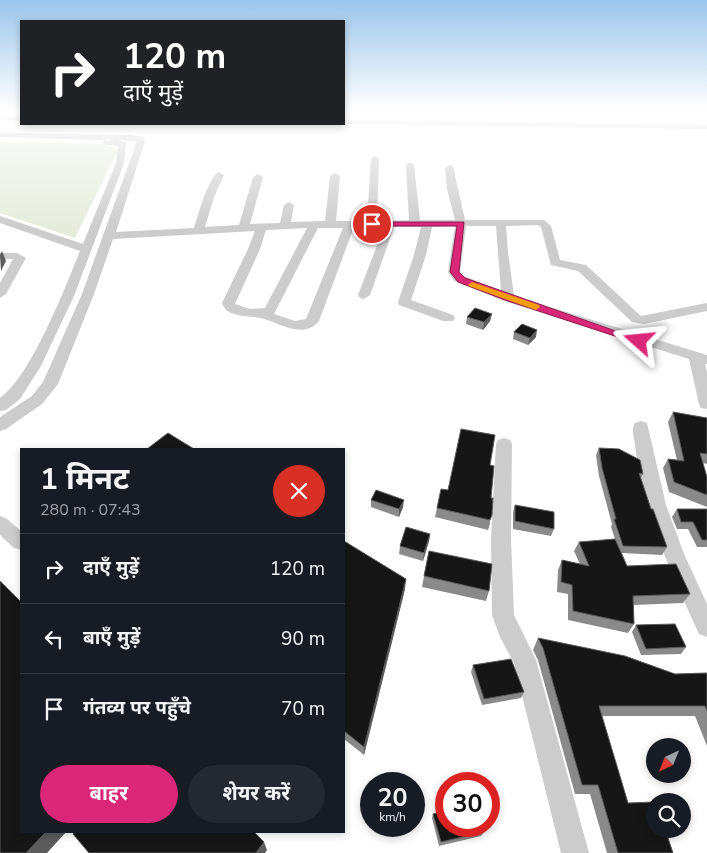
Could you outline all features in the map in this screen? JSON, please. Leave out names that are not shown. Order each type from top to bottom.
[{"type":"street","points":[[0,406],[15,395],[34,366],[68,296],[114,180],[122,149]]},
{"type":"street","points":[[0,426],[32,404],[50,384],[88,294],[139,149]]},
{"type":"street","points":[[372,224],[375,159]]},
{"type":"street","points":[[410,165],[421,224],[420,255],[404,302],[448,318]]},
{"type":"street","points":[[450,168],[452,190],[461,224],[455,275],[462,280],[508,298],[701,359],[707,404]]},
{"type":"street","points":[[199,230],[209,197],[219,176]]},
{"type":"street","points":[[330,225],[335,176]]},
{"type":"street","points":[[244,227],[258,177]]},
{"type":"street","points":[[286,225],[290,205]]},
{"type":"street","points":[[0,219],[86,249]]},
{"type":"street","points":[[108,236],[286,225],[532,222],[545,224],[554,262],[582,268],[637,319],[644,320],[707,307]]},
{"type":"street","points":[[501,223],[502,252],[508,298]]},
{"type":"street","points":[[262,226],[254,249],[228,303],[229,306],[234,309],[264,314],[274,320],[306,325],[312,321],[350,224]]},
{"type":"street","points":[[364,295],[390,224]]},
{"type":"street","points":[[264,314],[270,311],[314,225]]},
{"type":"street","points":[[0,256],[20,258],[0,294]]},
{"type":"street","points":[[642,427],[644,459],[661,525],[707,627]]},
{"type":"street","points":[[504,444],[501,538],[503,615],[508,630],[525,660],[575,853]]},
{"type":"street","points":[[0,524],[20,541]]},
{"type":"green space","points":[[0,149],[118,150],[75,238],[0,213]]},
{"type":"building","points":[[475,308],[492,314],[484,322],[467,317]]},
{"type":"building","points":[[522,324],[537,330],[530,338],[514,332]]},
{"type":"building","points":[[673,412],[707,418],[707,454],[700,453],[707,477],[707,495],[674,482],[668,459],[684,461]]},
{"type":"building","points":[[461,429],[495,435],[490,465],[494,466],[491,498],[493,498],[492,515],[490,520],[437,508],[441,489],[448,490]]},
{"type":"building","points":[[168,433],[192,448],[148,448]]},
{"type":"building","points":[[599,448],[619,449],[640,460],[643,474],[639,473],[651,509],[653,509],[667,547],[623,546],[614,519],[616,519],[602,468]]},
{"type":"building","points":[[376,490],[404,500],[399,509],[371,500]]},
{"type":"building","points":[[515,505],[554,512],[554,529],[515,521]]},
{"type":"building","points":[[677,509],[707,509],[707,540],[702,540],[693,522],[681,522]]},
{"type":"building","points":[[406,527],[430,534],[424,553],[400,546]]},
{"type":"building","points":[[615,539],[627,566],[676,564],[690,594],[633,596],[634,624],[573,611],[572,585],[561,582],[562,560],[589,566],[579,542]]},
{"type":"building","points":[[345,542],[406,579],[364,747],[345,732]]},
{"type":"building","points":[[429,551],[492,564],[489,591],[424,576]]},
{"type":"building","points":[[0,581],[20,601],[20,833],[45,833],[26,853],[0,853]]},
{"type":"building","points":[[675,624],[686,647],[646,649],[636,625]]},
{"type":"building","points":[[538,638],[625,656],[675,674],[707,673],[707,711],[705,706],[599,706],[628,803],[646,802],[646,838],[668,838],[673,853],[618,853],[598,785],[582,785],[543,648]]},
{"type":"building","points":[[511,659],[524,692],[484,699],[473,665]]},
{"type":"building","points":[[255,833],[264,842],[256,853],[89,853],[73,834]]},
{"type":"building","points":[[440,837],[462,837],[441,842]]},
{"type":"slow traffic","points":[[472,285],[536,307]]},
{"type":"route","points":[[372,224],[461,224],[454,272],[462,280],[508,298],[639,341]]}]
